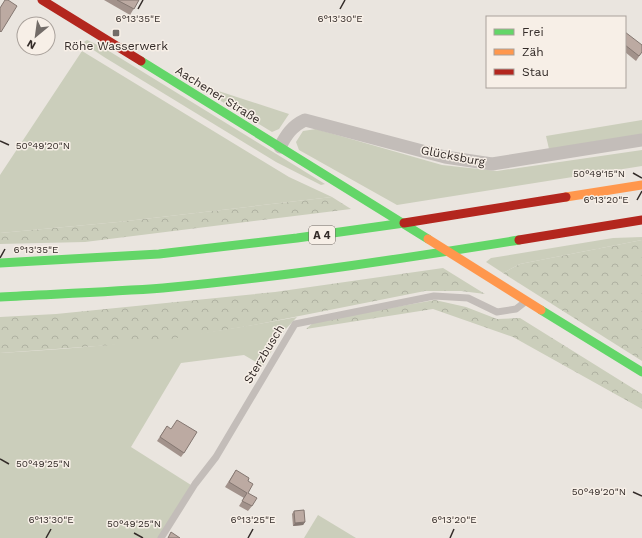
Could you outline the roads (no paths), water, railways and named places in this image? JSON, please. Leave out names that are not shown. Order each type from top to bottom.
[{"type":"main road","name":"Aachener Straße","points":[[42,0],[642,372]]},
{"type":"main road","name":"A 4","points":[[0,263],[180,253],[264,243],[425,220],[642,185]]},
{"type":"main road","points":[[0,297],[84,293],[218,282],[428,255],[642,220]]},
{"type":"street","name":"Glücksburg","points":[[280,147],[287,134],[296,124],[305,120],[444,157],[492,164],[642,140]]},
{"type":"lane","name":"Sterzbusch","points":[[161,538],[195,484],[216,457],[294,324],[434,296],[468,298],[497,312],[516,310],[527,300]]},
{"type":"place","name":"Röhe Wasserwerk","points":[[116,33]]}]
